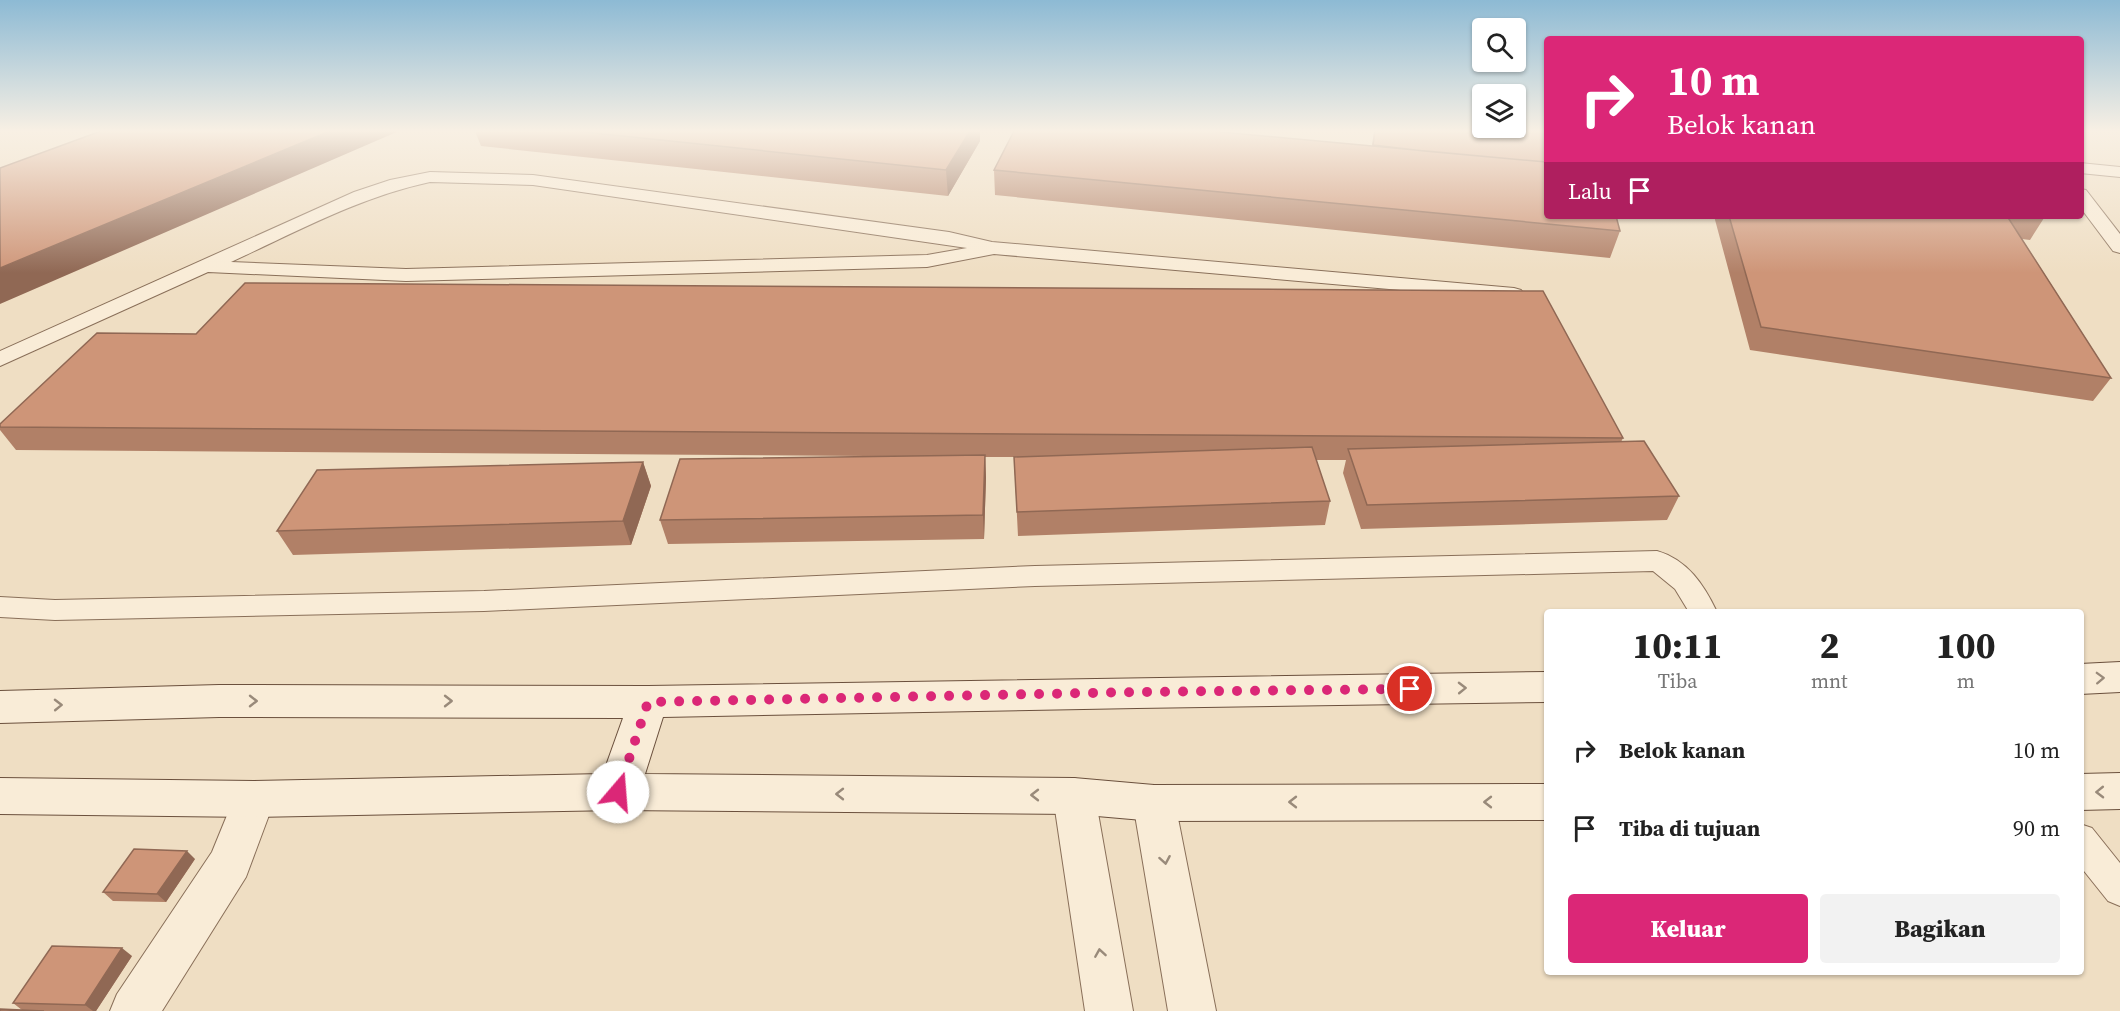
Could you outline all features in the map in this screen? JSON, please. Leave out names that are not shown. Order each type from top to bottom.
[{"type":"street","points":[[2084,679],[2120,678]]},
{"type":"street","points":[[0,707],[219,701],[648,702],[1137,692],[1544,687]]},
{"type":"street","points":[[618,792],[648,702]]},
{"type":"street","points":[[0,796],[254,799],[618,792],[1074,796],[1154,802],[1544,802]]},
{"type":"street","points":[[2084,792],[2120,792]]},
{"type":"street","points":[[1074,796],[1109,1011]]},
{"type":"street","points":[[134,1011],[231,863],[254,799]]},
{"type":"street","points":[[1154,802],[1192,1011]]},
{"type":"lane","points":[[0,359],[360,196],[396,184],[424,178]]},
{"type":"lane","points":[[471,178],[533,180],[949,238],[992,248],[1523,295]]},
{"type":"lane","points":[[2084,199],[2120,247]]},
{"type":"lane","points":[[206,267],[406,275],[927,261],[992,248]]},
{"type":"lane","points":[[0,607],[67,610],[484,601],[1035,576],[1657,561],[1677,573],[1696,596],[1702,609]]},
{"type":"lane","points":[[2084,844],[2120,890]]},
{"type":"building","points":[[0,178],[216,178],[0,268]]},
{"type":"building","points":[[1078,178],[1544,178],[1544,219],[1617,219],[1620,231]]},
{"type":"building","points":[[1730,219],[2009,219],[2111,378],[1761,327]]},
{"type":"building","points":[[245,283],[1543,291],[1623,438],[0,427],[0,424],[97,333],[196,334]]},
{"type":"building","points":[[1644,441],[1679,496],[1367,505],[1348,449]]},
{"type":"building","points":[[1312,447],[1330,501],[1017,512],[1014,457]]},
{"type":"building","points":[[985,455],[983,515],[660,520],[680,459]]},
{"type":"building","points":[[643,462],[623,521],[277,531],[317,470]]},
{"type":"building","points":[[134,849],[187,851],[157,894],[103,892]]},
{"type":"building","points":[[52,946],[122,948],[85,1005],[13,1003]]},
{"type":"building","points":[[0,1009],[44,1011],[0,1011]]},
{"type":"route","points":[[618,792],[648,702],[1410,689]]}]
